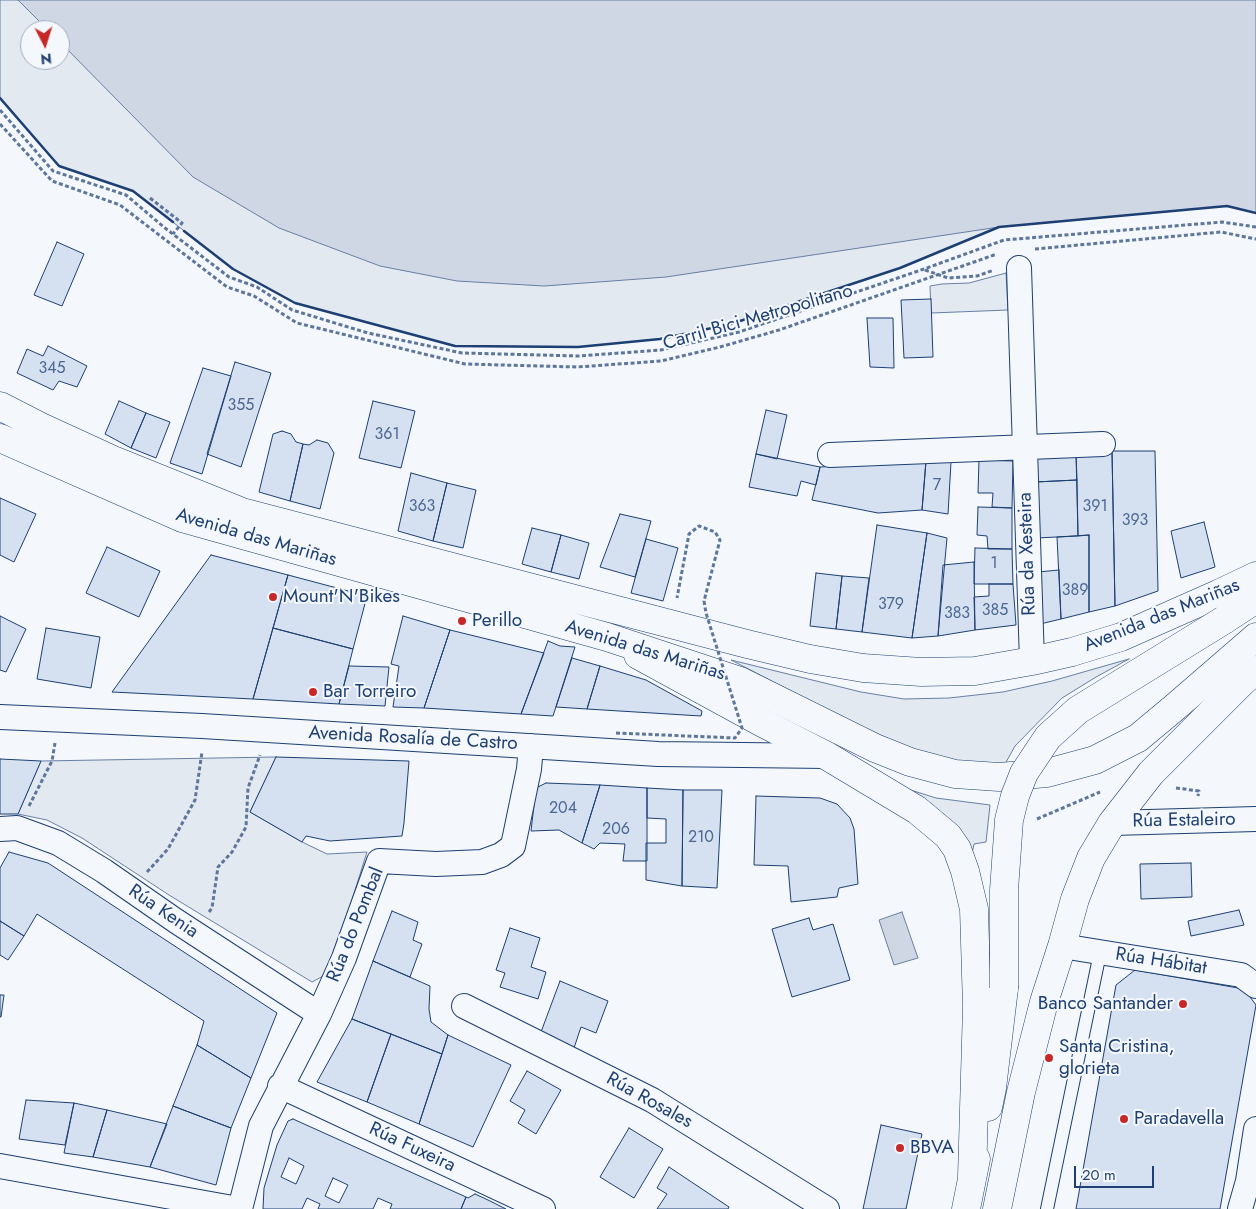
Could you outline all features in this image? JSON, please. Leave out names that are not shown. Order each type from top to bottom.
[{"type":"main road","name":"Avenida das Mariñas","points":[[0,406],[40,427],[113,460],[242,512],[746,644],[810,659],[863,668],[921,672],[975,671],[1072,652],[1121,637],[1256,576]]},
{"type":"main road","name":"Avenida das Mariñas","points":[[0,438],[182,518],[606,637],[740,681],[875,748],[910,762],[955,774],[999,777],[1048,773],[1095,760],[1138,738],[1256,637]]},
{"type":"main road","points":[[966,1209],[992,1088],[1004,988],[1004,890],[1009,820],[1014,796],[1024,773],[1048,737],[1078,710],[1256,599]]},
{"type":"main road","points":[[606,637],[758,721],[826,756],[917,810],[948,836],[957,849],[965,871],[974,909],[977,1008],[972,1177]]},
{"type":"main road","points":[[997,1209],[1023,1083],[1044,1002],[1075,899],[1091,858],[1112,822],[1151,774],[1256,670]]},
{"type":"street","name":"Rúa da Xesteira","points":[[1022,259],[1025,447],[1032,661]]},
{"type":"street","points":[[830,455],[1103,444]]},
{"type":"street","name":"Avenida Rosalía de Castro","points":[[0,717],[60,718],[658,754],[826,756]]},
{"type":"street","name":"Rúa do Pombal","points":[[0,1166],[239,1209],[261,1126],[280,1086],[319,1014],[344,958],[379,861],[436,864],[482,862],[501,855],[514,846],[532,746]]},
{"type":"street","name":"Rúa Estaleiro","points":[[1112,822],[1256,820]]},
{"type":"street","name":"Rúa Kenia","points":[[8,828],[58,843],[319,1014]]},
{"type":"street","name":"Rúa Hábitat","points":[[1062,946],[1241,975],[1256,986]]},
{"type":"street","name":"Rúa Rosales","points":[[464,1006],[652,1100],[827,1209]]},
{"type":"street","name":"Rúa Fuxeira","points":[[280,1086],[543,1209]]},
{"type":"street","points":[[1240,1209],[1248,1180],[1256,1129]]},
{"type":"street","points":[[953,1209],[972,1177]]},
{"type":"lane","points":[[1047,1209],[1100,953]]},
{"type":"path","points":[[0,110],[53,171],[126,195],[229,277],[256,287],[292,310],[368,333],[462,353],[579,356],[661,350],[738,332],[924,270],[1004,240],[1222,222],[1256,227]]},
{"type":"path","name":"Carril Bici Metropolitano","points":[[0,124],[52,181],[120,205],[228,287],[254,296],[297,324],[465,364],[577,367],[661,361],[720,347],[778,330],[998,254]]},
{"type":"path","points":[[150,198],[182,223],[173,234]]},
{"type":"path","points":[[924,270],[948,278],[977,276],[1022,259],[1221,232],[1256,239]]},
{"type":"path","points":[[616,734],[735,738],[742,728],[706,613],[704,601],[720,540],[715,532],[699,526],[689,534],[677,598]]},
{"type":"path","points":[[8,828],[52,761],[60,718]]},
{"type":"path","points":[[124,885],[141,877],[168,849],[195,800],[202,758],[202,726]]},
{"type":"path","points":[[184,927],[206,917],[212,908],[218,867],[232,852],[246,827],[248,788],[258,758],[278,731]]},
{"type":"path","points":[[1170,787],[1199,791],[1196,803]]},
{"type":"path","points":[[1031,822],[1102,791]]},
{"type":"shaded area","points":[[0,0],[339,0],[1003,106],[1256,213],[1227,206],[999,227],[900,268],[731,324],[660,339],[578,347],[455,346],[295,303],[233,269],[133,191],[59,166],[0,98]]},
{"type":"shaded area","points":[[18,0],[1256,0],[1256,213],[1227,206],[999,227],[666,277],[544,286],[457,281],[380,266],[279,228],[193,177],[70,52],[70,20],[38,20]]},
{"type":"shaded area","points":[[1006,273],[1008,310],[931,313],[930,286],[969,283]]},
{"type":"shaded area","points":[[1129,659],[1062,698],[1015,746],[1005,764],[967,762],[936,757],[905,746],[853,723],[731,660],[861,692],[904,699],[949,698],[1003,692],[1052,681]]},
{"type":"shaded area","points":[[276,757],[250,812],[327,854],[367,852],[329,973],[312,982],[169,895],[82,838],[47,820],[18,814],[41,761]]},
{"type":"shaded area","points":[[901,787],[936,798],[990,805],[986,842],[974,844],[971,859]]},
{"type":"shaded area","points":[[902,912],[918,958],[894,965],[879,920]]},
{"type":"building","points":[[57,242],[84,254],[62,306],[34,295]]},
{"type":"building","points":[[931,299],[933,357],[904,358],[901,300]]},
{"type":"building","points":[[867,318],[893,318],[894,368],[870,367]]},
{"type":"building","points":[[48,346],[87,366],[77,387],[59,381],[53,390],[17,373],[27,349],[43,356]]},
{"type":"building","points":[[235,362],[271,373],[241,467],[207,454]]},
{"type":"building","points":[[203,368],[231,376],[202,474],[170,463]]},
{"type":"building","points":[[119,401],[146,413],[131,448],[105,434]]},
{"type":"building","points":[[373,401],[415,411],[401,468],[359,458]]},
{"type":"building","points":[[766,410],[787,415],[777,459],[756,454]]},
{"type":"building","points":[[146,413],[170,422],[156,458],[131,448]]},
{"type":"building","points":[[282,431],[291,434],[296,442],[303,444],[290,501],[259,492],[273,434]]},
{"type":"building","points":[[317,440],[328,443],[334,453],[320,509],[290,501],[303,444],[309,445]]},
{"type":"building","points":[[1112,451],[1115,606],[1089,612],[1089,535],[1078,536],[1076,453]]},
{"type":"building","points":[[1112,451],[1155,451],[1158,591],[1115,606]]},
{"type":"building","points":[[1076,453],[1077,480],[1035,482],[1034,455]]},
{"type":"building","points":[[756,454],[820,467],[816,485],[801,481],[797,496],[749,487]]},
{"type":"building","points":[[979,460],[1013,461],[1012,508],[992,507],[993,493],[978,493]]},
{"type":"building","points":[[926,461],[951,462],[948,514],[922,510]]},
{"type":"building","points":[[926,461],[922,510],[878,513],[812,500],[820,467]]},
{"type":"building","points":[[411,473],[447,483],[433,541],[398,531]]},
{"type":"building","points":[[1077,480],[1078,536],[1036,538],[1035,482]]},
{"type":"building","points":[[447,483],[476,490],[463,548],[433,541]]},
{"type":"building","points":[[0,498],[36,514],[14,562],[0,555]]},
{"type":"building","points":[[978,507],[1012,508],[1012,549],[988,549],[987,536],[977,535]]},
{"type":"building","points":[[620,514],[651,521],[635,577],[600,567]]},
{"type":"building","points":[[1204,522],[1215,567],[1181,578],[1171,531]]},
{"type":"building","points":[[877,525],[927,533],[912,638],[862,632]]},
{"type":"building","points":[[532,528],[561,535],[551,572],[522,564]]},
{"type":"building","points":[[927,533],[947,538],[938,636],[912,638]]},
{"type":"building","points":[[561,535],[589,543],[579,579],[551,572]]},
{"type":"building","points":[[1089,535],[1089,612],[1061,619],[1057,537]]},
{"type":"building","points":[[646,539],[678,548],[663,601],[631,593]]},
{"type":"building","points":[[107,547],[160,571],[139,617],[86,593]]},
{"type":"building","points":[[975,548],[1012,549],[1013,584],[974,584]]},
{"type":"building","points":[[211,555],[288,575],[253,699],[112,692]]},
{"type":"building","points":[[974,562],[975,630],[938,636],[943,565]]},
{"type":"building","points":[[1059,570],[1061,619],[1040,624],[1038,572]]},
{"type":"building","points":[[816,573],[842,576],[836,629],[810,626]]},
{"type":"building","points":[[288,575],[367,596],[353,649],[273,628]]},
{"type":"building","points":[[842,576],[869,578],[862,632],[836,629]]},
{"type":"building","points":[[989,584],[1013,584],[1016,625],[975,630],[974,597],[989,596]]},
{"type":"building","points":[[0,616],[26,629],[6,672],[0,670]]},
{"type":"building","points":[[403,616],[450,630],[424,708],[393,707],[399,666],[391,664]]},
{"type":"building","points":[[46,628],[100,637],[91,688],[37,679]]},
{"type":"building","points":[[273,628],[353,649],[339,704],[253,699]]},
{"type":"building","points":[[450,630],[544,653],[521,714],[424,708]]},
{"type":"building","points":[[548,641],[560,646],[575,647],[553,716],[521,714]]},
{"type":"building","points":[[572,658],[600,666],[587,709],[556,707]]},
{"type":"building","points":[[349,666],[389,667],[385,706],[339,704]]},
{"type":"building","points":[[600,666],[646,680],[702,711],[701,716],[587,709]]},
{"type":"building","points":[[276,757],[409,761],[402,836],[330,841],[306,836],[302,842],[250,812]]},
{"type":"building","points":[[0,759],[41,761],[18,814],[0,814]]},
{"type":"building","points":[[546,783],[600,785],[582,843],[559,830],[531,831],[536,788]]},
{"type":"building","points":[[600,785],[647,788],[647,861],[623,861],[625,844],[600,843],[594,849],[582,843]]},
{"type":"building","points":[[647,788],[683,790],[682,886],[646,880],[646,843],[666,843],[666,819],[647,818]]},
{"type":"building","points":[[683,790],[722,790],[717,888],[682,886]]},
{"type":"building","points":[[756,796],[820,798],[837,804],[850,818],[854,829],[858,884],[839,888],[837,897],[791,902],[788,866],[754,865]]},
{"type":"building","points":[[9,852],[48,863],[277,1013],[251,1078],[197,1045],[204,1021],[37,914],[24,936],[0,921],[0,868]]},
{"type":"building","points":[[1191,863],[1192,897],[1141,899],[1140,864]]},
{"type":"building","points":[[1239,910],[1244,925],[1191,936],[1188,921]]},
{"type":"building","points":[[392,911],[418,922],[413,940],[422,944],[410,977],[373,961]]},
{"type":"building","points":[[809,918],[813,930],[833,924],[850,980],[792,997],[772,929]]},
{"type":"building","points":[[0,921],[24,936],[8,960],[0,955]]},
{"type":"building","points":[[510,928],[540,938],[531,967],[546,972],[538,999],[500,987],[505,973],[496,970]]},
{"type":"building","points":[[373,961],[430,986],[429,1009],[431,1022],[448,1035],[442,1054],[352,1019]]},
{"type":"building","points":[[1135,970],[1244,989],[1256,1005],[1220,1209],[1076,1209],[1116,985]]},
{"type":"building","points":[[560,981],[608,1001],[596,1033],[581,1027],[574,1048],[541,1032]]},
{"type":"building","points":[[0,995],[4,995],[1,1017],[0,1017]]},
{"type":"building","points":[[352,1019],[391,1034],[367,1102],[317,1082]]},
{"type":"building","points":[[391,1034],[442,1054],[419,1124],[367,1102]]},
{"type":"building","points":[[448,1035],[511,1065],[473,1147],[419,1124]]},
{"type":"building","points":[[197,1045],[251,1078],[231,1128],[173,1106]]},
{"type":"building","points":[[527,1071],[561,1090],[536,1134],[518,1123],[525,1110],[510,1101]]},
{"type":"building","points":[[26,1100],[74,1103],[65,1145],[19,1139]]},
{"type":"building","points":[[74,1103],[107,1110],[93,1157],[64,1153]]},
{"type":"building","points":[[173,1106],[231,1128],[216,1185],[150,1167]]},
{"type":"building","points":[[107,1110],[167,1124],[150,1167],[93,1157]]},
{"type":"building","points":[[293,1119],[466,1197],[461,1209],[390,1209],[392,1204],[378,1198],[373,1209],[318,1209],[320,1204],[307,1198],[302,1209],[263,1209],[264,1188],[277,1145],[288,1121]],"holes":[[[289,1158],[304,1166],[296,1184],[281,1177]],[[333,1178],[348,1185],[339,1203],[325,1196]]]},
{"type":"building","points":[[881,1125],[922,1134],[906,1209],[863,1209]]},
{"type":"building","points":[[629,1128],[663,1149],[634,1198],[600,1177]]},
{"type":"building","points":[[669,1167],[729,1207],[728,1209],[657,1209],[667,1194],[657,1188]]},
{"type":"building","points":[[475,1194],[506,1209],[461,1209],[466,1197],[468,1198]]},
{"type":"wall","points":[[0,98],[59,166],[133,191],[173,222]]},
{"type":"wall","points":[[184,231],[233,269],[295,303],[455,346],[578,347],[660,339],[731,324],[900,268],[999,227],[1227,206],[1256,213]]},
{"type":"place","name":"Mount'N'Bikes","points":[[273,597]]},
{"type":"place","name":"Perillo","points":[[462,621]]},
{"type":"place","name":"Bar Torreiro","points":[[313,692]]},
{"type":"place","name":"Banco Santander","points":[[1183,1004]]},
{"type":"place","name":"Santa Cristina, glorieta","points":[[1049,1058]]},
{"type":"place","name":"Paradavella","points":[[1124,1119]]},
{"type":"place","name":"BBVA","points":[[900,1148]]}]
